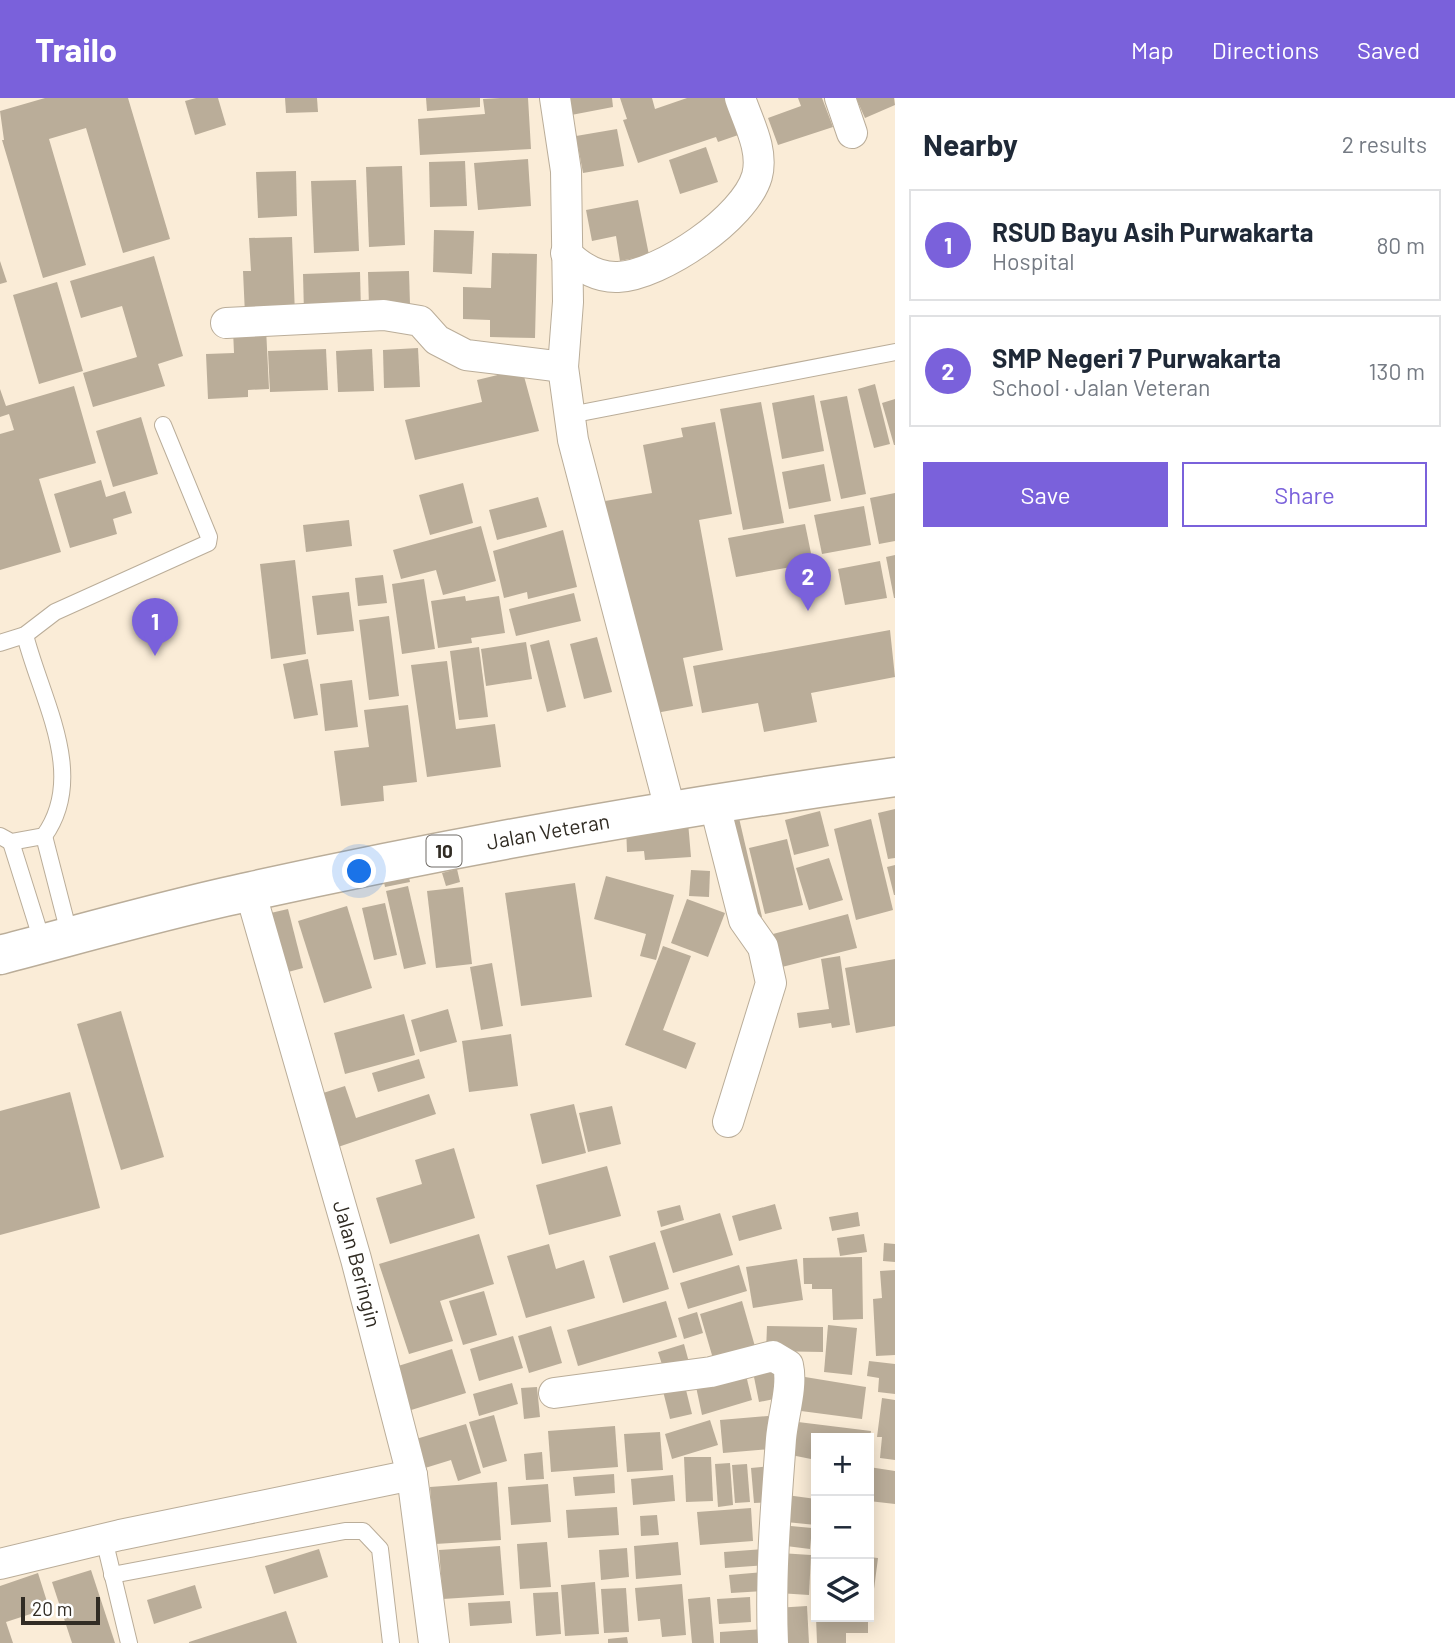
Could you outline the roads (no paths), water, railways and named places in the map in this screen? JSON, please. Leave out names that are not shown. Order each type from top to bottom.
[{"type":"highway","name":"Jalan Veteran","points":[[0,955],[250,891],[670,809],[895,777]]},
{"type":"street","points":[[555,98],[566,171],[568,302],[563,368],[573,440],[670,809]]},
{"type":"street","points":[[566,253],[580,267],[604,276],[626,276],[661,263],[723,224],[738,209],[757,175],[760,154],[740,98]]},
{"type":"street","points":[[840,98],[852,133]]},
{"type":"street","points":[[226,323],[384,315],[421,321],[438,341],[466,355],[563,368]]},
{"type":"street","points":[[715,802],[744,920],[762,947],[771,983],[728,1122]]},
{"type":"street","name":"Jalan Beringin","points":[[250,891],[352,1246],[412,1475],[434,1643]]},
{"type":"street","points":[[554,1393],[710,1372],[773,1356],[788,1364],[790,1376],[783,1413],[775,1525],[771,1600],[773,1643]]},
{"type":"street","points":[[0,1564],[104,1539],[412,1475]]},
{"type":"lane","points":[[569,415],[895,352]]},
{"type":"lane","points":[[0,643],[24,635],[55,612],[208,543],[209,537],[163,425]]},
{"type":"lane","points":[[24,635],[36,677],[61,744],[63,791],[57,819],[44,836],[56,940]]},
{"type":"lane","points":[[44,836],[6,839],[56,940]]},
{"type":"lane","points":[[112,1575],[345,1531],[363,1531],[380,1549],[391,1643]]},
{"type":"lane","points":[[104,1539],[129,1643]]},
{"type":"place","name":"SMP Negeri 7 Purwakarta","points":[[808,611]]},
{"type":"place","name":"RSUD Bayu Asih Purwakarta","points":[[155,656]]}]
